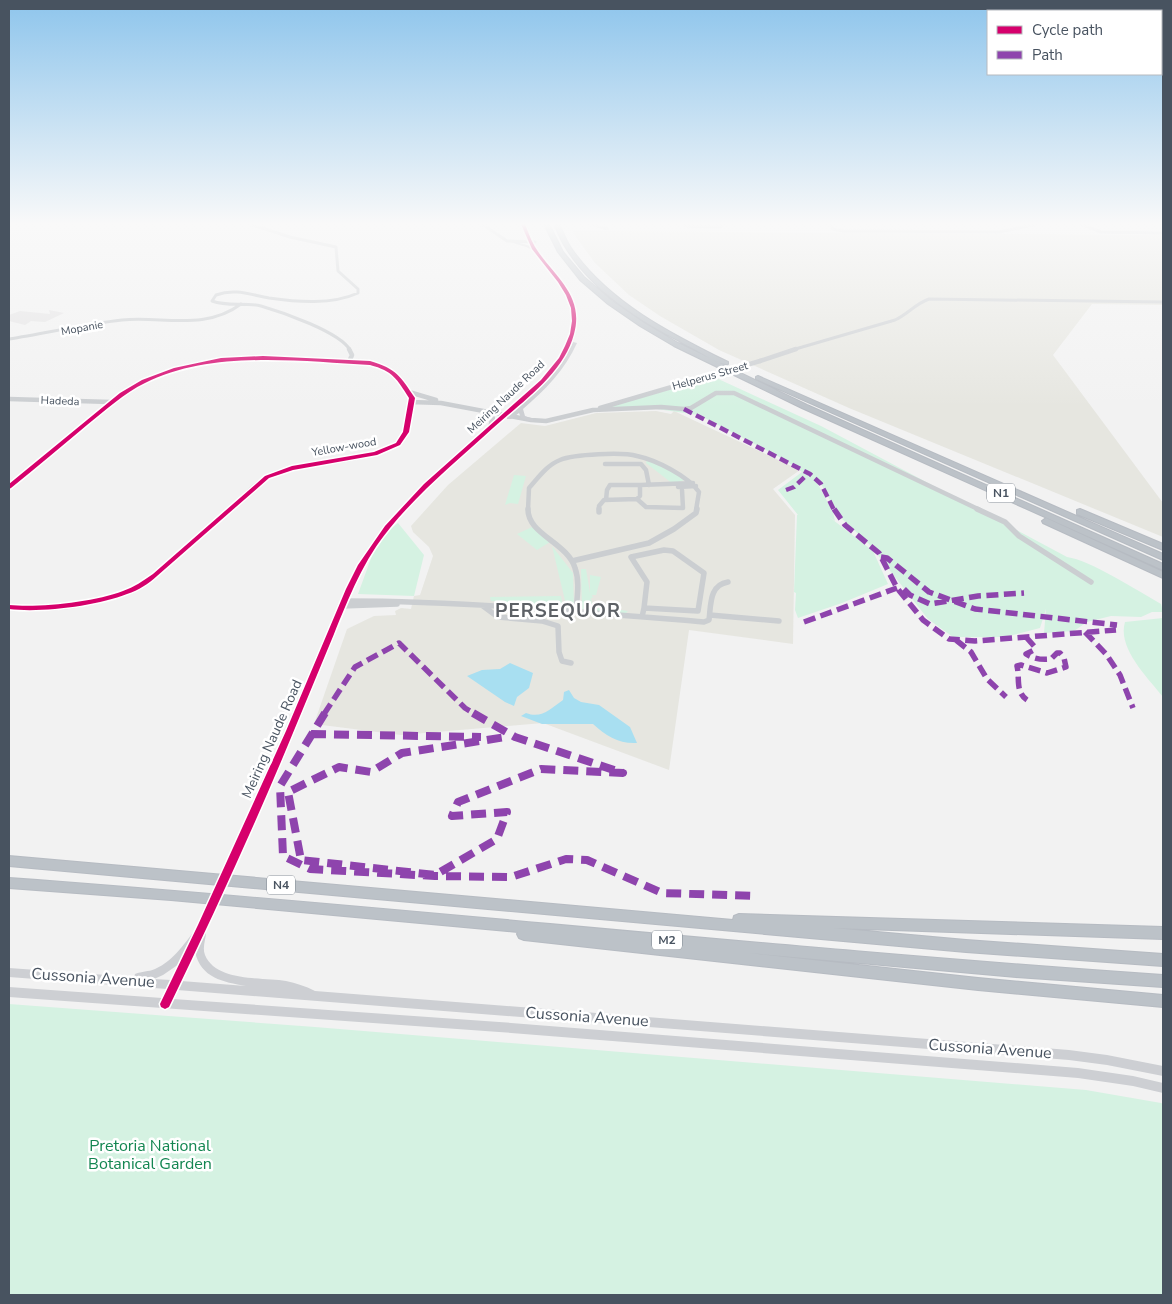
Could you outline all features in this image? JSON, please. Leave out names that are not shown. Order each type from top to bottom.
[{"type":"highway","name":"N1","points":[[591,285],[632,318],[700,358],[1163,566]]},
{"type":"highway","name":"N1","points":[[603,285],[652,322],[731,366],[1163,557]]},
{"type":"highway","points":[[852,420],[873,426],[1000,481],[1163,547]]},
{"type":"highway","points":[[838,421],[869,440],[1163,575]]},
{"type":"highway","name":"N4","points":[[9,861],[554,910]]},
{"type":"highway","points":[[9,883],[171,895],[250,908],[524,934],[1057,993],[1163,1001]]},
{"type":"highway","name":"M2","points":[[171,895],[1016,972],[1163,981]]},
{"type":"highway","points":[[554,910],[791,922],[1163,932]]},
{"type":"highway","name":"M2","points":[[554,910],[956,946],[1163,960]]},
{"type":"highway","points":[[1057,993],[1098,1001],[1163,1008]]},
{"type":"street","points":[[349,362],[352,352],[328,332],[265,308],[241,304],[218,304],[212,301],[218,294],[229,292],[304,301],[351,297],[359,291],[350,285]]},
{"type":"street","name":"Meiring Naude Road","points":[[165,1004],[173,984],[203,927],[290,731],[358,571],[378,539],[399,513],[508,416],[550,373],[568,346],[574,329],[574,312],[569,296],[562,285]]},
{"type":"street","name":"Meiring Naude Road","points":[[418,495],[442,470],[491,427],[520,409],[553,378],[562,366],[573,348],[578,329],[578,312],[573,295],[565,285]]},
{"type":"street","name":"Helperus Street","points":[[593,410],[895,320],[907,314],[918,303],[934,298],[1163,302]]},
{"type":"street","name":"Mopanie","points":[[9,339],[124,320],[184,323],[226,314],[241,304]]},
{"type":"street","points":[[9,487],[111,402],[132,387],[157,375],[208,362],[263,358],[375,364],[389,369],[396,374],[410,392],[440,402],[531,420],[554,421],[593,410],[691,408],[716,393],[734,392],[1005,522],[1019,536],[1091,582]]},
{"type":"street","name":"Yellow-wood","points":[[9,607],[32,609],[90,602],[111,598],[133,590],[150,580],[267,477],[290,469],[375,454],[398,444],[406,434],[411,402],[410,392]]},
{"type":"street","name":"Hadeda","points":[[9,399],[111,402]]},
{"type":"street","points":[[411,402],[440,402]]},
{"type":"street","points":[[520,409],[523,417],[531,420]]},
{"type":"street","points":[[485,412],[493,418],[491,427]]},
{"type":"street","points":[[572,561],[656,540],[690,518],[697,510],[699,492],[695,484],[655,461],[638,456],[584,456],[563,458],[550,465],[530,485],[528,497],[529,520],[537,529],[564,550],[578,574],[576,611]]},
{"type":"street","points":[[605,464],[641,464],[646,470],[649,485]]},
{"type":"street","points":[[606,500],[607,487],[610,486],[669,484],[678,487],[695,484]]},
{"type":"street","points":[[637,499],[640,496],[640,485]]},
{"type":"street","points":[[598,512],[600,504],[606,500],[637,499],[646,507],[682,508],[682,490]]},
{"type":"street","points":[[626,548],[647,582],[642,617]]},
{"type":"street","points":[[631,557],[673,550],[696,565],[705,575],[698,611],[644,608]]},
{"type":"street","points":[[343,603],[436,602],[576,611],[700,622],[708,621],[712,595],[716,586],[719,583],[728,582]]},
{"type":"street","points":[[483,606],[498,617],[542,621],[558,626],[560,630],[559,652],[562,661],[571,663]]},
{"type":"street","points":[[710,615],[779,621]]},
{"type":"street","points":[[102,978],[150,976],[160,973],[175,962],[203,927]]},
{"type":"street","points":[[203,927],[200,956],[209,970],[231,979],[295,987],[313,995]]},
{"type":"street","name":"Cussonia Avenue","points":[[9,972],[1069,1055],[1163,1071]]},
{"type":"street","name":"Cussonia Avenue","points":[[9,992],[499,1026],[1078,1073],[1133,1081],[1163,1088]]},
{"type":"shaded area","points":[[618,285],[1163,285],[1163,305],[1092,304],[1053,355],[1163,503],[1163,537],[849,408],[719,350],[660,316],[629,295]]},
{"type":"shaded area","points":[[49,310],[64,313],[45,322],[31,321],[25,325],[9,321],[9,315],[20,311],[50,314]]},
{"type":"shaded area","points":[[656,411],[671,414],[674,411],[800,470],[773,489],[795,515],[793,644],[689,630],[669,770],[543,723],[401,735],[314,724],[347,629],[374,616],[396,615],[395,611],[401,608],[411,609],[414,596],[420,595],[433,556],[429,547],[413,532],[411,526],[448,485],[521,423],[545,426],[596,413]]},
{"type":"green space","points":[[714,377],[821,426],[1067,557],[1077,559],[1101,570],[1161,604],[1163,612],[1152,612],[1141,617],[1111,616],[1087,622],[1074,631],[1044,633],[1046,609],[1040,628],[1005,637],[953,637],[928,619],[869,544],[839,516],[821,484],[816,481],[833,512],[835,521],[828,516],[873,551],[888,584],[842,603],[798,618],[795,610],[796,593],[794,592],[798,515],[778,490],[802,472],[783,459],[699,415],[657,409],[601,409]]},
{"type":"green space","points":[[647,460],[687,479],[673,484],[646,463]]},
{"type":"green space","points":[[514,475],[526,476],[518,504],[510,503],[505,505]]},
{"type":"green space","points":[[398,523],[424,555],[414,596],[358,594],[378,539]]},
{"type":"green space","points":[[532,527],[550,542],[537,550],[517,534]]},
{"type":"green space","points":[[552,546],[573,573],[574,608],[567,609]]},
{"type":"green space","points":[[581,569],[586,569],[590,593],[590,575],[601,577],[596,595],[592,595],[593,598],[591,598],[592,604],[586,605],[628,611],[625,614],[582,609]]},
{"type":"green space","points":[[561,596],[563,607],[491,601],[490,597]]},
{"type":"green space","points":[[1163,618],[1163,697],[1135,662],[1125,642],[1124,632],[1125,622]]},
{"type":"green space","name":"Pretoria National Botanical Garden","points":[[9,1004],[1086,1090],[1161,1103],[1163,1104],[1163,1295],[9,1295]]},
{"type":"water","points":[[510,663],[533,673],[529,688],[517,697],[514,706],[467,676],[482,670],[500,669]]},
{"type":"water","points":[[569,690],[574,698],[581,702],[599,705],[630,727],[637,743],[624,742],[613,738],[593,724],[542,724],[521,716],[526,713],[537,715],[546,712],[563,700],[564,692]]},
{"type":"marked path","points":[[684,409],[810,474],[821,484],[833,508],[845,525],[879,553],[897,588],[923,620],[949,639],[975,641],[1116,630]]},
{"type":"marked path","points":[[786,490],[794,487],[809,473]]},
{"type":"marked path","points":[[881,557],[887,558],[929,592],[975,609],[1117,625]]},
{"type":"marked path","points":[[804,622],[897,588]]},
{"type":"marked path","points":[[904,589],[910,595],[930,604],[978,596],[1024,593]]},
{"type":"marked path","points":[[1085,632],[1106,654],[1120,675],[1133,708]]},
{"type":"marked path","points":[[1026,637],[1034,646],[1034,650],[1026,654],[1035,658],[1051,659],[1057,653],[1060,653],[1064,658],[1066,667],[1052,673],[1043,673],[1021,665],[1017,666],[1020,694],[1027,700]]},
{"type":"marked path","points":[[956,640],[971,652],[987,679],[1006,697]]},
{"type":"marked path","points":[[506,737],[402,753],[371,772],[339,767],[288,792],[301,860],[435,875],[497,839],[507,812],[452,816],[458,802],[541,769],[623,773],[515,737],[465,708],[399,643],[355,667],[311,734],[280,786],[283,856],[310,869],[435,876],[511,877],[566,859],[587,860],[662,893],[755,896]]},
{"type":"marked path","points":[[311,734],[481,737]]},
{"type":"cycle path","points":[[165,1004],[203,926],[290,731],[349,589],[361,565],[387,527],[426,485],[553,370],[568,346],[574,321],[573,308],[562,285]]},
{"type":"cycle path","points":[[9,487],[122,394],[144,381],[176,369],[221,360],[263,358],[370,363],[384,367],[397,376],[412,398],[406,432],[398,444],[375,454],[292,468],[267,477],[155,575],[135,588],[114,596],[67,605],[31,608],[9,607]]},
{"type":"district","name":"PERSEQUOR","points":[[558,611]]}]
